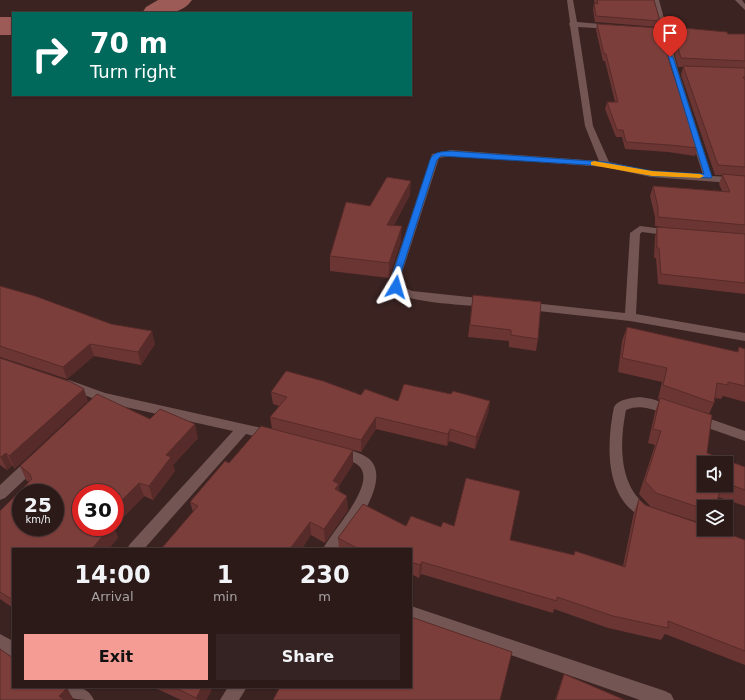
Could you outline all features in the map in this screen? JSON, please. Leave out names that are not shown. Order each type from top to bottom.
[{"type":"street","points":[[570,0],[572,24],[589,126],[605,164]]},
{"type":"street","points":[[656,0],[663,31],[678,70],[708,177]]},
{"type":"street","points":[[738,0],[745,8]]},
{"type":"street","points":[[572,24],[618,27]]},
{"type":"street","points":[[497,303],[411,294],[402,292],[396,287],[395,279],[435,156],[451,153],[605,164],[652,174],[745,180]]},
{"type":"street","points":[[630,317],[635,233],[640,229],[684,234]]},
{"type":"street","points":[[512,305],[630,317],[745,337]]},
{"type":"street","points":[[59,382],[103,396],[283,438]]},
{"type":"street","points":[[91,407],[103,396]]},
{"type":"street","points":[[659,517],[645,512],[622,487],[617,457],[617,422],[620,407],[631,401],[647,402],[745,436]]},
{"type":"street","points":[[136,548],[244,428]]},
{"type":"street","points":[[0,494],[46,451]]},
{"type":"street","points":[[329,451],[360,459],[368,468],[370,476],[369,487],[360,507],[332,548]]},
{"type":"street","points":[[412,613],[665,700]]},
{"type":"street","points":[[0,642],[12,649]]},
{"type":"street","points":[[70,688],[85,700]]},
{"type":"street","points":[[229,700],[237,688]]},
{"type":"building","points":[[597,0],[654,0],[660,21],[596,16],[594,3],[598,4]]},
{"type":"building","points":[[597,24],[661,28],[670,64],[698,148],[626,142],[623,130],[617,130],[607,102],[618,102]]},
{"type":"building","points":[[672,27],[727,32],[728,34],[745,34],[745,61],[681,58]]},
{"type":"building","points":[[683,66],[745,68],[745,77],[743,77],[745,80],[745,167],[718,165]]},
{"type":"building","points":[[722,174],[745,176],[745,225],[658,217],[658,207],[653,186],[730,192]]},
{"type":"building","points":[[387,177],[411,181],[387,225],[402,226],[389,263],[330,256],[346,202],[370,206]]},
{"type":"building","points":[[657,227],[745,234],[745,283],[661,274],[659,248],[657,248]]},
{"type":"building","points":[[0,286],[35,296],[111,324],[152,331],[138,352],[90,344],[63,367],[0,346]]},
{"type":"building","points":[[473,295],[541,302],[538,339],[511,335],[511,330],[470,325]]},
{"type":"building","points":[[627,327],[738,352],[739,347],[745,349],[745,386],[728,382],[728,385],[717,383],[714,403],[663,385],[667,368],[622,358]]},
{"type":"building","points":[[0,358],[71,382],[84,389],[9,456],[6,453],[1,457],[0,457]]},
{"type":"building","points":[[286,371],[323,381],[361,395],[365,389],[398,401],[404,384],[451,394],[453,391],[490,401],[476,437],[450,429],[448,434],[376,417],[361,440],[270,417],[287,397],[271,392]]},
{"type":"building","points":[[97,394],[150,419],[160,409],[195,424],[166,455],[171,457],[149,486],[139,483],[124,498],[124,484],[72,484],[72,536],[103,536],[93,548],[12,548],[12,599],[0,592],[0,511],[12,499],[12,536],[64,536],[64,484],[27,484],[32,479],[30,474],[20,466]]},
{"type":"building","points":[[660,398],[712,415],[707,453],[715,456],[697,456],[697,492],[719,492],[718,500],[697,500],[697,507],[656,493],[645,481],[661,431],[653,429]]},
{"type":"building","points":[[261,426],[353,450],[333,481],[339,484],[335,489],[347,496],[324,529],[310,522],[291,548],[162,548],[198,506],[190,502],[225,461],[229,463]]},
{"type":"building","points":[[733,463],[745,467],[745,490],[733,486]]},
{"type":"building","points":[[466,478],[520,491],[510,540],[574,555],[575,551],[625,567],[639,499],[645,505],[697,523],[697,536],[733,536],[745,540],[745,651],[668,621],[668,628],[613,616],[557,597],[557,601],[422,562],[420,565],[412,562],[412,548],[357,548],[338,538],[363,504],[406,526],[411,516],[441,527],[443,522],[454,526]]},
{"type":"building","points":[[412,617],[512,652],[500,700],[273,700],[279,688],[412,688]]},
{"type":"building","points":[[0,649],[12,657],[12,688],[67,688],[59,696],[64,700],[0,700]]},
{"type":"building","points":[[564,674],[625,700],[556,700]]},
{"type":"building","points":[[176,688],[201,688],[196,698]]},
{"type":"waterway","points":[[158,12],[178,0]]},
{"type":"waterway","points":[[0,26],[12,26]]},
{"type":"slow traffic","points":[[594,163],[652,174],[700,176]]},
{"type":"route","points":[[396,287],[395,279],[435,156],[440,154],[451,153],[605,164],[652,174],[708,177],[670,57]]}]
